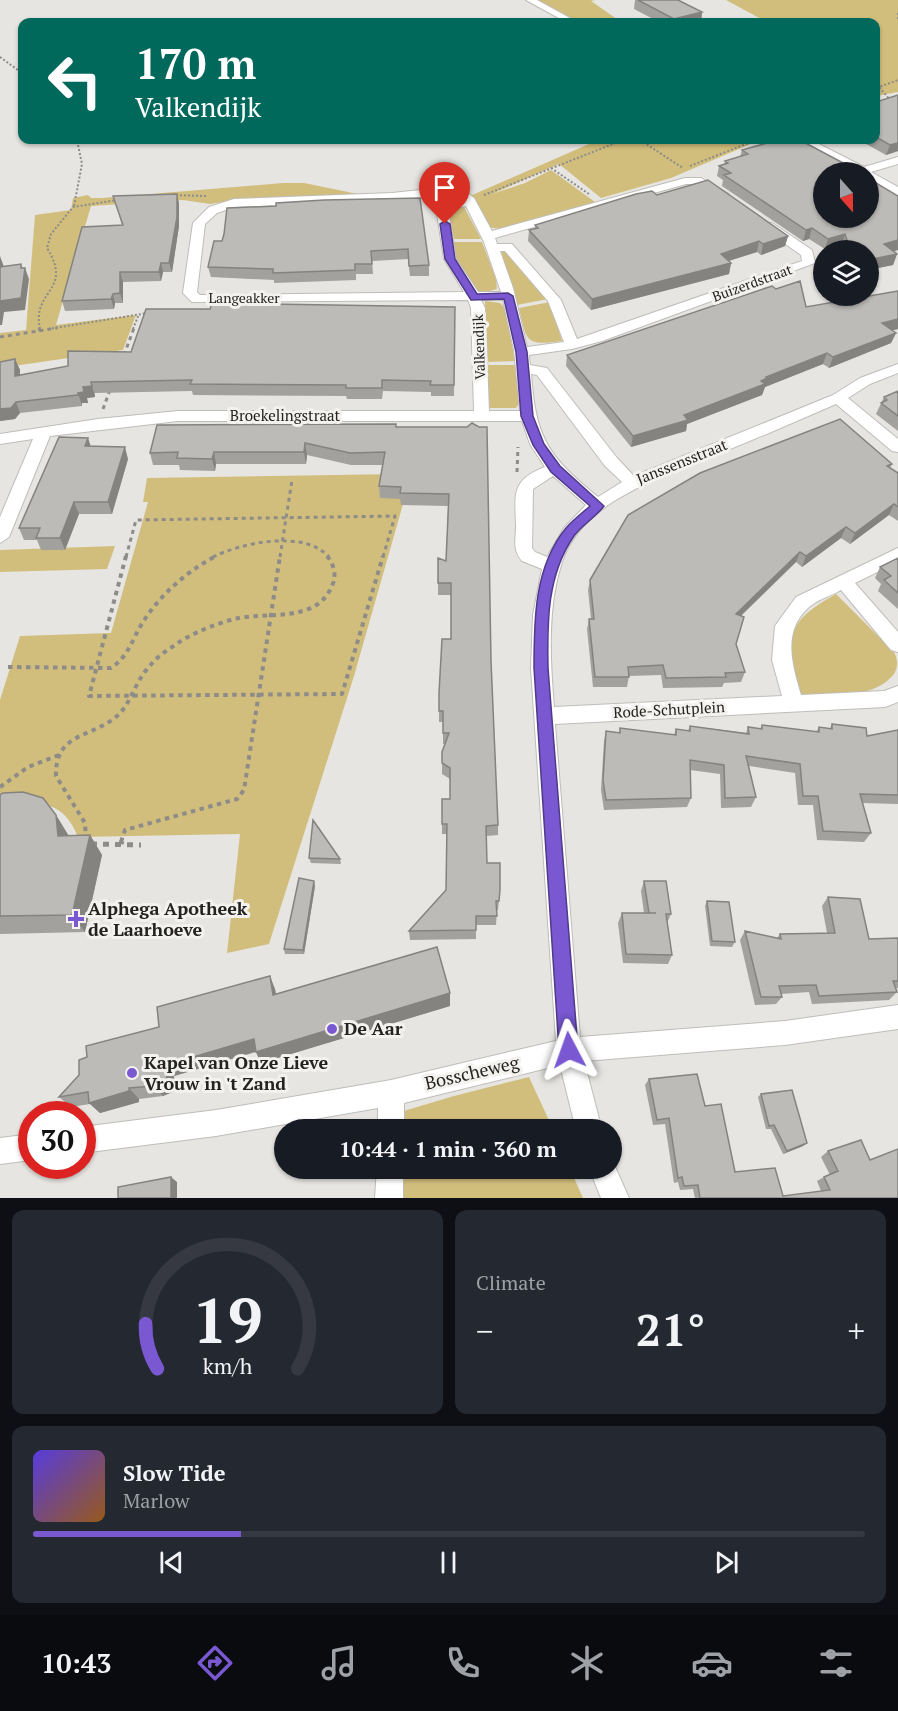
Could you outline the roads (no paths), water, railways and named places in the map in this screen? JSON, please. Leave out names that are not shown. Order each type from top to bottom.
[{"type":"street","points":[[530,0],[564,18]]},
{"type":"street","points":[[811,144],[845,162]]},
{"type":"street","points":[[879,167],[898,160]]},
{"type":"street","points":[[490,242],[602,203],[698,180],[733,201]]},
{"type":"street","points":[[879,181],[898,192]]},
{"type":"street","name":"Langeakker","points":[[469,200],[459,190],[453,189],[392,197],[229,204],[207,213],[199,223],[190,293],[197,299],[508,296]]},
{"type":"street","points":[[469,200],[490,242],[508,296],[522,352],[527,416],[539,445],[555,469],[598,506]]},
{"type":"street","name":"Valkendijk","points":[[469,200],[442,207],[450,259],[478,308],[482,416]]},
{"type":"street","name":"Buizerdstraat","points":[[522,352],[572,345],[597,338],[809,263],[807,253],[760,221]]},
{"type":"street","points":[[490,242],[508,247],[547,291],[557,307],[572,345]]},
{"type":"street","name":"Janssensstraat","points":[[585,1119],[569,1050],[544,716],[540,611],[553,565],[570,532],[598,506],[631,482],[838,398],[865,381],[898,368]]},
{"type":"street","points":[[523,369],[542,371],[611,462],[631,482]]},
{"type":"street","points":[[838,398],[898,447]]},
{"type":"street","name":"Broekelingstraat","points":[[0,439],[98,424],[178,416],[527,416]]},
{"type":"street","points":[[0,537],[44,432]]},
{"type":"street","points":[[553,565],[531,558],[523,550],[521,497],[529,482],[538,474],[555,469]]},
{"type":"street","points":[[794,703],[781,660],[784,626],[802,602],[898,554]]},
{"type":"street","points":[[844,582],[898,645]]},
{"type":"street","name":"Rode-Schutplein","points":[[544,716],[885,699],[898,694]]},
{"type":"street","name":"Bosscheweg","points":[[96,1138],[216,1123],[391,1093],[569,1050],[785,1033],[898,1017]]},
{"type":"street","points":[[390,1119],[391,1093]]},
{"type":"street","points":[[0,1151],[18,1149]]},
{"type":"street","points":[[389,1198],[390,1179]]},
{"type":"street","points":[[607,1179],[615,1198]]},
{"type":"place","name":"Alphega Apotheek de Laarhoeve","points":[[76,919]]},
{"type":"place","name":"De Aar","points":[[332,1029]]},
{"type":"place","name":"Kapel van Onze Lieve Vrouw in 't Zand","points":[[132,1073]]}]
